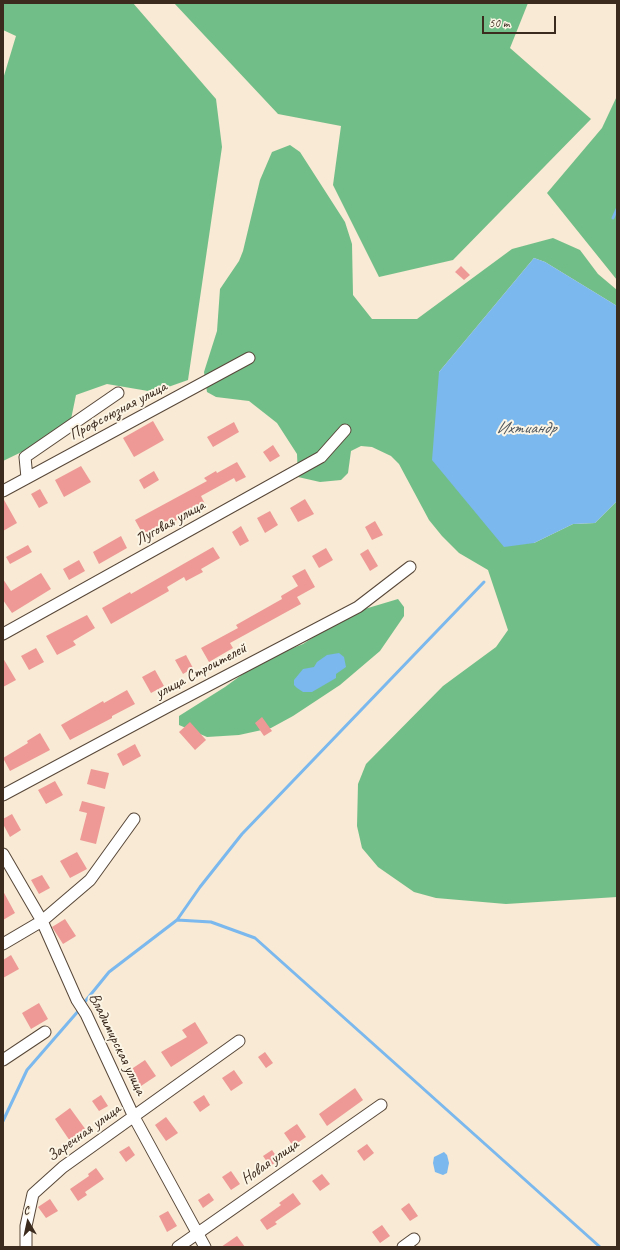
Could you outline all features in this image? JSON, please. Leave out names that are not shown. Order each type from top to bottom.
[{"type":"street","name":"Профсоюзная улица","points":[[3,491],[249,358]]},
{"type":"street","points":[[26,478],[25,457],[118,393]]},
{"type":"street","name":"Луговая улица","points":[[3,634],[321,458],[345,430]]},
{"type":"street","name":"улица Строителей","points":[[3,795],[358,607],[410,567]]},
{"type":"street","points":[[3,944],[42,921],[90,880],[134,819]]},
{"type":"street","name":"Владимирская улица","points":[[3,854],[42,921],[77,1000],[86,1014],[134,1117],[205,1247]]},
{"type":"street","points":[[3,1060],[44,1032]]},
{"type":"street","name":"Заречная улица","points":[[26,1247],[26,1226],[33,1194],[63,1167],[239,1041]]},
{"type":"street","name":"Новая улица","points":[[178,1247],[381,1105]]},
{"type":"street","points":[[403,1247],[414,1239]]},
{"type":"green space","points":[[3,3],[133,3],[216,99],[222,147],[188,380],[154,392],[107,384],[76,395],[69,429],[3,461],[3,79],[16,36],[3,30]]},
{"type":"green space","points":[[174,3],[528,3],[510,48],[591,119],[453,260],[379,277],[333,185],[341,126],[278,114]]},
{"type":"green space","points":[[617,96],[617,280],[547,193],[602,128]]},
{"type":"green space","points":[[290,145],[300,152],[345,222],[352,244],[353,295],[372,319],[417,319],[512,249],[553,238],[580,250],[598,274],[617,290],[617,306],[545,262],[534,258],[439,372],[534,543],[573,524],[595,523],[617,501],[617,897],[506,904],[436,898],[414,892],[378,867],[362,848],[357,826],[358,784],[366,764],[443,686],[496,647],[508,630],[488,570],[459,553],[442,536],[429,520],[399,464],[391,456],[372,447],[361,446],[351,451],[348,473],[341,480],[320,482],[298,477],[297,454],[277,423],[249,401],[216,397],[207,392],[204,372],[217,331],[220,289],[239,261],[243,251],[260,180],[272,152]]},
{"type":"green space","points":[[398,599],[404,607],[404,616],[380,651],[340,685],[293,716],[271,728],[239,735],[207,737],[179,725],[179,716],[225,687],[262,660],[303,644],[348,614]]},
{"type":"water","name":"Ихтиандр","points":[[534,258],[545,262],[617,306],[617,501],[595,523],[573,524],[534,543],[504,547],[432,460],[439,372]]},
{"type":"water","points":[[339,653],[344,657],[346,667],[336,674],[336,678],[312,692],[303,692],[294,685],[294,680],[303,669],[314,667],[317,662],[327,655]]},
{"type":"water","points":[[444,1152],[447,1155],[449,1163],[447,1173],[443,1175],[435,1172],[433,1163],[434,1157]]},
{"type":"building","points":[[461,266],[470,275],[464,280],[455,272]]},
{"type":"building","points":[[153,421],[164,440],[134,457],[123,438]]},
{"type":"building","points":[[234,422],[239,432],[213,447],[207,437]]},
{"type":"building","points":[[273,445],[280,456],[270,462],[263,452]]},
{"type":"building","points":[[237,462],[246,477],[236,482],[234,478],[201,496],[205,504],[145,538],[135,520],[207,481],[204,478],[216,471],[217,473]]},
{"type":"building","points":[[81,466],[91,482],[64,497],[55,480]]},
{"type":"building","points":[[154,471],[159,480],[144,489],[139,480]]},
{"type":"building","points":[[40,489],[48,503],[39,508],[31,494]]},
{"type":"building","points":[[3,498],[17,523],[3,531]]},
{"type":"building","points":[[305,499],[314,514],[298,522],[290,508]]},
{"type":"building","points":[[270,511],[278,525],[265,533],[257,518]]},
{"type":"building","points":[[375,521],[383,535],[372,540],[365,527]]},
{"type":"building","points":[[241,526],[249,541],[240,546],[232,532]]},
{"type":"building","points":[[121,536],[127,548],[99,564],[93,552]]},
{"type":"building","points":[[28,545],[32,552],[10,564],[6,557]]},
{"type":"building","points":[[213,547],[220,558],[201,569],[203,572],[186,581],[184,577],[167,587],[169,591],[111,624],[102,608],[130,592],[131,594]]},
{"type":"building","points":[[326,548],[333,560],[319,568],[312,556]]},
{"type":"building","points":[[368,549],[378,566],[370,571],[360,554]]},
{"type":"building","points":[[79,560],[85,571],[69,580],[63,569]]},
{"type":"building","points":[[305,569],[315,587],[297,597],[301,604],[230,643],[233,648],[209,662],[201,648],[238,628],[236,625],[282,599],[281,596],[298,586],[292,576]]},
{"type":"building","points":[[41,573],[51,589],[12,613],[3,600],[3,579],[11,591]]},
{"type":"building","points":[[87,615],[95,628],[73,641],[76,645],[57,655],[46,636]]},
{"type":"building","points":[[36,648],[44,662],[29,670],[21,656]]},
{"type":"building","points":[[186,655],[193,668],[183,674],[175,660]]},
{"type":"building","points":[[3,658],[16,680],[3,687]]},
{"type":"building","points":[[155,670],[164,686],[151,693],[142,677]]},
{"type":"building","points":[[127,690],[135,704],[70,740],[61,725],[103,701],[104,703]]},
{"type":"building","points":[[262,717],[272,731],[264,736],[255,723]]},
{"type":"building","points":[[190,722],[206,740],[195,750],[179,732]]},
{"type":"building","points":[[40,733],[50,750],[10,771],[3,758],[28,743],[27,741]]},
{"type":"building","points":[[135,744],[141,756],[123,766],[117,754]]},
{"type":"building","points":[[91,769],[109,773],[105,789],[87,784]]},
{"type":"building","points":[[55,781],[63,795],[46,804],[38,790]]},
{"type":"building","points":[[82,801],[105,807],[96,844],[80,840],[87,813],[79,811]]},
{"type":"building","points":[[12,814],[21,830],[10,837],[3,824],[3,819]]},
{"type":"building","points":[[77,852],[87,869],[70,878],[60,861]]},
{"type":"building","points":[[42,875],[50,888],[39,894],[31,880]]},
{"type":"building","points":[[3,891],[15,913],[3,920]]},
{"type":"building","points":[[65,919],[76,936],[63,944],[52,927]]},
{"type":"building","points":[[11,955],[19,969],[3,978],[3,960]]},
{"type":"building","points":[[39,1003],[48,1019],[31,1029],[22,1013]]},
{"type":"building","points":[[195,1022],[208,1043],[171,1067],[161,1052],[187,1037],[182,1030]]},
{"type":"building","points":[[265,1052],[273,1063],[266,1068],[258,1057]]},
{"type":"building","points":[[145,1060],[156,1076],[141,1086],[130,1070]]},
{"type":"building","points":[[234,1070],[243,1083],[231,1091],[222,1078]]},
{"type":"building","points":[[355,1088],[363,1100],[327,1126],[319,1114]]},
{"type":"building","points":[[101,1095],[108,1106],[99,1111],[92,1101]]},
{"type":"building","points":[[204,1095],[210,1105],[200,1112],[193,1102]]},
{"type":"building","points":[[70,1108],[86,1130],[70,1141],[55,1119]]},
{"type":"building","points":[[166,1117],[178,1133],[166,1141],[155,1125]]},
{"type":"building","points":[[297,1124],[306,1137],[293,1146],[284,1133]]},
{"type":"building","points":[[367,1144],[374,1153],[364,1161],[357,1151]]},
{"type":"building","points":[[129,1146],[135,1155],[126,1162],[119,1152]]},
{"type":"building","points":[[272,1150],[279,1160],[270,1166],[263,1156]]},
{"type":"building","points":[[96,1168],[104,1179],[85,1192],[87,1195],[78,1201],[70,1189],[89,1176],[88,1174]]},
{"type":"building","points":[[231,1171],[240,1184],[231,1190],[222,1177]]},
{"type":"building","points":[[322,1174],[330,1184],[320,1191],[312,1181]]},
{"type":"building","points":[[209,1193],[214,1200],[203,1208],[198,1200]]},
{"type":"building","points":[[293,1193],[301,1204],[275,1222],[277,1224],[267,1230],[260,1220],[281,1205],[279,1203]]},
{"type":"building","points":[[50,1199],[58,1211],[46,1218],[38,1207]]},
{"type":"building","points":[[409,1203],[418,1216],[410,1221],[401,1209]]},
{"type":"building","points":[[168,1211],[177,1226],[167,1232],[159,1216]]},
{"type":"building","points":[[382,1225],[390,1236],[380,1243],[372,1232]]},
{"type":"building","points":[[237,1236],[245,1247],[221,1247]]},
{"type":"waterway","points":[[613,218],[617,209]]},
{"type":"waterway","points":[[83,1004],[109,972],[177,920],[200,887],[242,834],[484,582]]},
{"type":"waterway","points":[[177,920],[211,922],[255,938],[600,1247]]},
{"type":"waterway","points":[[3,1121],[27,1070],[80,1009]]}]
